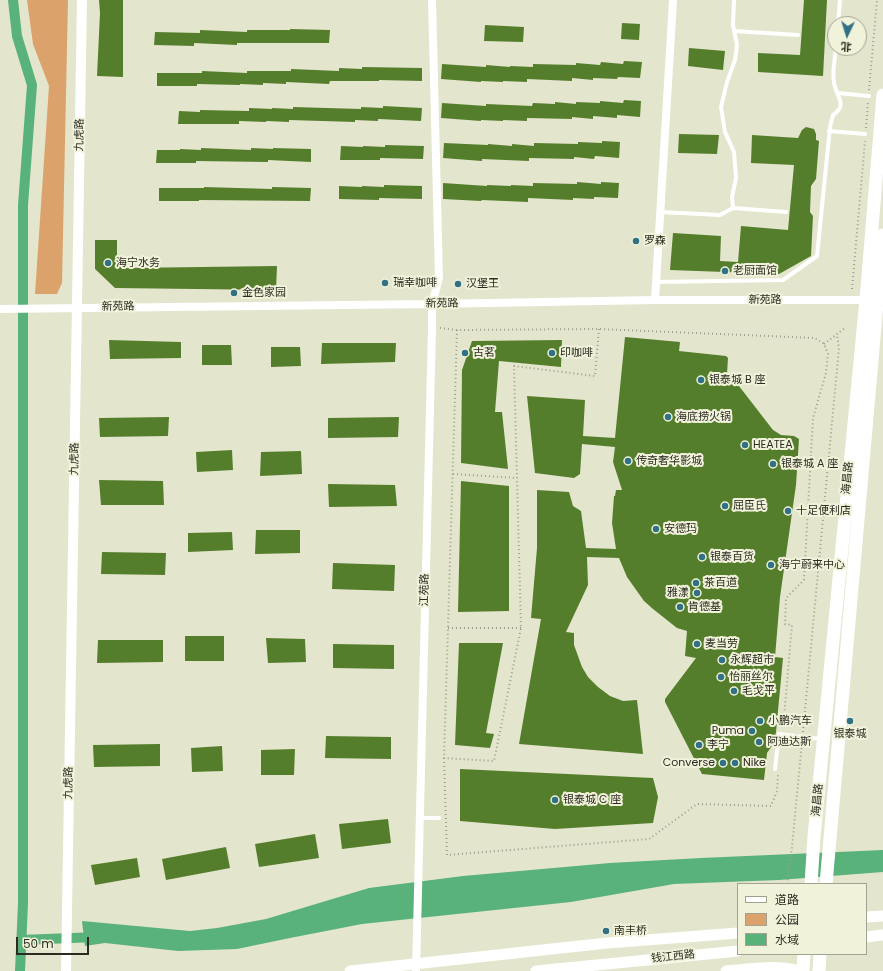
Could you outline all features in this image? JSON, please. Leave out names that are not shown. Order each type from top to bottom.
[{"type":"main road","name":"海昌路","points":[[826,883],[875,299],[883,95]]},
{"type":"main road","name":"海昌路","points":[[811,883],[824,739],[883,235]]},
{"type":"main road","points":[[867,917],[883,916]]},
{"type":"main road","points":[[350,971],[416,967],[607,943],[737,933]]},
{"type":"main road","points":[[867,937],[883,935]]},
{"type":"main road","name":"钱江西路","points":[[536,971],[596,969],[737,951]]},
{"type":"main road","points":[[726,971],[770,968],[802,971],[804,955]]},
{"type":"main road","points":[[819,971],[820,955]]},
{"type":"street","name":"九虎路","points":[[66,971],[82,0]]},
{"type":"street","name":"江苑路","points":[[416,967],[432,304],[439,278],[432,0]]},
{"type":"street","points":[[655,300],[673,0]]},
{"type":"street","name":"新苑路","points":[[1,308],[432,304],[655,300],[875,299]]},
{"type":"lane","points":[[733,208],[732,197],[736,178],[734,152],[725,132],[721,107],[727,82],[735,60],[737,45],[733,25],[734,0]]},
{"type":"lane","points":[[839,16],[840,0]]},
{"type":"lane","points":[[734,31],[798,35]]},
{"type":"lane","points":[[656,282],[783,280],[817,256],[829,131],[833,116],[838,112],[840,107],[840,97],[834,83],[836,56]]},
{"type":"lane","points":[[838,93],[869,96]]},
{"type":"lane","points":[[829,131],[865,134]]},
{"type":"lane","points":[[660,212],[720,215],[733,208],[786,212]]},
{"type":"lane","points":[[777,770],[779,734],[824,739]]},
{"type":"lane","points":[[420,818],[439,818]]},
{"type":"path","points":[[852,289],[877,0]]},
{"type":"path","points":[[432,328],[457,330],[599,329],[815,338],[824,344],[828,354],[826,373],[813,418],[804,580],[786,598],[785,624],[792,625],[782,734]]},
{"type":"path","points":[[824,344],[845,328]]},
{"type":"path","points":[[444,758],[494,761],[521,628],[514,366],[595,376],[599,329]]},
{"type":"path","points":[[457,330],[444,758],[448,855],[649,839],[697,804],[771,806],[777,791],[777,770]]},
{"type":"path","points":[[787,883],[803,737],[839,348],[837,335]]},
{"type":"path","points":[[452,474],[517,478]]},
{"type":"path","points":[[448,628],[521,628]]},
{"type":"green space","points":[[27,0],[68,0],[62,283],[57,294],[35,294],[49,86],[33,44]]},
{"type":"water","points":[[883,850],[883,872],[779,880],[674,884],[571,902],[362,924],[237,949],[178,951],[105,943],[85,946],[82,921],[190,931],[217,928],[266,919],[369,888],[463,876],[610,863]]},
{"type":"building","points":[[99,0],[123,0],[123,77],[97,76],[100,13]]},
{"type":"building","points":[[804,0],[827,0],[823,76],[758,72],[758,53],[800,55]]},
{"type":"building","points":[[622,23],[640,24],[639,40],[621,39]]},
{"type":"building","points":[[485,25],[524,27],[523,42],[484,41]]},
{"type":"building","points":[[200,30],[247,32],[247,30],[330,30],[329,43],[237,43],[237,45],[194,43],[194,46],[154,45],[155,32],[200,33]]},
{"type":"building","points":[[689,48],[725,51],[723,70],[688,66]]},
{"type":"building","points":[[624,61],[642,62],[640,78],[593,78],[593,80],[572,78],[572,81],[527,79],[527,82],[481,82],[441,79],[442,64],[486,67],[486,65],[533,67],[533,64],[576,65],[576,63],[600,65],[601,62],[623,64]]},
{"type":"building","points":[[362,67],[422,68],[422,81],[379,80],[330,81],[329,84],[286,82],[286,84],[263,83],[263,85],[197,84],[197,86],[157,86],[157,73],[202,73],[202,71],[247,73],[247,71],[291,71],[291,69],[339,71],[339,68],[362,69]]},
{"type":"building","points":[[624,100],[641,101],[640,117],[617,115],[617,118],[593,116],[593,119],[572,117],[572,119],[527,118],[527,121],[481,121],[441,118],[442,103],[486,106],[486,104],[532,106],[533,103],[555,104],[555,102],[576,104],[576,102],[600,103],[600,101],[623,103]]},
{"type":"building","points":[[383,106],[422,108],[421,121],[378,119],[378,121],[355,120],[355,122],[289,120],[289,122],[239,121],[239,124],[178,124],[179,111],[249,111],[249,108],[293,109],[293,107],[361,109],[361,107],[383,108]]},
{"type":"building","points":[[806,127],[814,129],[816,140],[819,141],[816,179],[811,186],[810,212],[813,216],[811,256],[779,274],[670,270],[673,233],[721,236],[720,261],[738,262],[741,226],[788,230],[794,165],[751,163],[752,135],[798,138],[802,130]]},
{"type":"building","points":[[679,134],[719,135],[717,154],[678,153]]},
{"type":"building","points":[[602,141],[620,142],[619,158],[595,156],[594,159],[574,157],[574,159],[529,158],[529,161],[482,159],[482,161],[443,158],[444,143],[512,146],[512,144],[534,146],[534,143],[578,144],[578,142],[602,143]]},
{"type":"building","points":[[385,145],[424,146],[423,159],[380,158],[380,160],[340,160],[341,146],[385,147]]},
{"type":"building","points":[[201,148],[251,150],[251,148],[311,149],[311,162],[268,160],[268,162],[196,161],[196,163],[156,163],[157,150],[201,150]]},
{"type":"building","points":[[577,182],[601,184],[601,182],[619,183],[618,198],[594,197],[594,199],[573,198],[573,200],[528,198],[528,202],[443,199],[443,183],[487,186],[533,186],[533,183],[577,184]]},
{"type":"building","points":[[384,185],[422,186],[422,199],[339,199],[339,186],[384,187]]},
{"type":"building","points":[[204,187],[272,189],[272,187],[311,188],[310,201],[159,201],[159,188]]},
{"type":"building","name":"海宁水务","points":[[95,240],[117,240],[117,259],[126,268],[277,266],[276,290],[115,288],[95,269]]},
{"type":"building","name":"银泰百货","points":[[625,337],[680,342],[679,351],[726,356],[728,358],[727,374],[732,377],[773,430],[781,435],[794,436],[799,439],[796,485],[780,597],[775,657],[783,658],[776,732],[774,743],[767,753],[764,780],[702,774],[665,702],[665,699],[696,658],[685,656],[687,631],[677,628],[644,601],[627,577],[619,558],[587,557],[588,585],[566,632],[574,633],[574,645],[582,667],[588,677],[598,687],[610,696],[623,701],[637,700],[643,754],[519,744],[541,619],[531,618],[537,548],[537,490],[569,492],[573,506],[581,511],[586,548],[616,549],[612,523],[614,496],[616,490],[622,490],[613,462],[615,447],[582,444],[580,474],[574,478],[535,473],[527,396],[585,400],[583,436],[615,438]]},
{"type":"building","points":[[109,340],[181,342],[181,358],[110,359]]},
{"type":"building","points":[[562,340],[561,367],[499,361],[495,412],[502,412],[508,469],[461,463],[462,370],[472,341]]},
{"type":"building","points":[[322,343],[396,343],[395,362],[321,364]]},
{"type":"building","points":[[202,345],[231,345],[232,365],[202,365]]},
{"type":"building","points":[[271,347],[300,347],[301,366],[271,367]]},
{"type":"building","points":[[169,417],[168,436],[100,437],[99,418]]},
{"type":"building","points":[[399,417],[398,437],[328,438],[328,418]]},
{"type":"building","points":[[232,450],[233,470],[197,472],[196,452]]},
{"type":"building","points":[[301,451],[302,474],[260,476],[261,452]]},
{"type":"building","points":[[99,480],[163,481],[164,505],[101,505]]},
{"type":"building","points":[[461,481],[509,486],[509,611],[458,612]]},
{"type":"building","points":[[328,484],[395,485],[397,506],[329,507]]},
{"type":"building","points":[[256,530],[300,530],[300,553],[255,554]]},
{"type":"building","points":[[232,532],[233,550],[188,552],[188,533]]},
{"type":"building","points":[[102,552],[166,553],[165,575],[101,574]]},
{"type":"building","points":[[333,563],[395,565],[394,591],[332,589]]},
{"type":"building","points":[[185,636],[224,636],[224,661],[185,661]]},
{"type":"building","points":[[266,638],[305,639],[306,662],[268,663]]},
{"type":"building","points":[[98,640],[163,640],[163,662],[97,663]]},
{"type":"building","points":[[459,643],[503,643],[486,733],[494,734],[490,748],[455,745]]},
{"type":"building","points":[[333,644],[394,645],[394,669],[333,668]]},
{"type":"building","points":[[326,736],[391,737],[391,759],[325,758]]},
{"type":"building","points":[[160,744],[160,766],[94,767],[93,745]]},
{"type":"building","points":[[222,746],[223,771],[192,772],[191,748]]},
{"type":"building","points":[[295,749],[294,775],[261,775],[261,750]]},
{"type":"building","points":[[460,769],[653,778],[658,797],[653,823],[555,829],[460,821]]},
{"type":"building","points":[[388,819],[391,843],[342,849],[339,824]]},
{"type":"building","points":[[315,834],[319,858],[259,867],[255,844]]},
{"type":"building","points":[[226,847],[230,868],[166,880],[162,859]]},
{"type":"building","points":[[137,858],[140,877],[95,885],[91,865]]},
{"type":"waterway","points":[[13,0],[17,36],[32,85],[23,205],[23,903],[20,971]]},
{"type":"waterway","points":[[21,940],[97,937]]},
{"type":"place","name":"罗森","points":[[636,241]]},
{"type":"place","name":"海宁水务","points":[[108,263]]},
{"type":"place","name":"老厨面馆","points":[[725,271]]},
{"type":"place","name":"瑞幸咖啡","points":[[385,283]]},
{"type":"place","name":"汉堡王","points":[[458,284]]},
{"type":"place","name":"金色家园","points":[[234,293]]},
{"type":"place","name":"古茗","points":[[465,353]]},
{"type":"place","name":"印咖啡","points":[[552,353]]},
{"type":"place","name":"银泰城 B 座","points":[[701,380]]},
{"type":"place","name":"海底捞火锅","points":[[668,417]]},
{"type":"place","name":"HEATEA","points":[[745,445]]},
{"type":"place","name":"传奇奢华影城","points":[[628,461]]},
{"type":"place","name":"银泰城 A 座","points":[[773,464]]},
{"type":"place","name":"屈臣氏","points":[[725,506]]},
{"type":"place","name":"十足便利店","points":[[788,511]]},
{"type":"place","name":"安德玛","points":[[656,529]]},
{"type":"place","name":"银泰百货","points":[[702,557]]},
{"type":"place","name":"海宁蔚来中心","points":[[771,565]]},
{"type":"place","name":"茶百道","points":[[696,583]]},
{"type":"place","name":"雅漾","points":[[697,593]]},
{"type":"place","name":"肯德基","points":[[680,607]]},
{"type":"place","name":"麦当劳","points":[[697,644]]},
{"type":"place","name":"永辉超市","points":[[722,660]]},
{"type":"place","name":"怡丽丝尔","points":[[721,677]]},
{"type":"place","name":"毛戈平","points":[[734,691]]},
{"type":"place","name":"小鹏汽车","points":[[760,721]]},
{"type":"place","name":"银泰城","points":[[850,721]]},
{"type":"place","name":"Puma","points":[[752,731]]},
{"type":"place","name":"阿迪达斯","points":[[759,742]]},
{"type":"place","name":"李宁","points":[[699,745]]},
{"type":"place","name":"Converse","points":[[723,763]]},
{"type":"place","name":"Nike","points":[[735,763]]},
{"type":"place","name":"银泰城 C 座","points":[[555,800]]},
{"type":"place","name":"南丰桥","points":[[606,931]]}]
